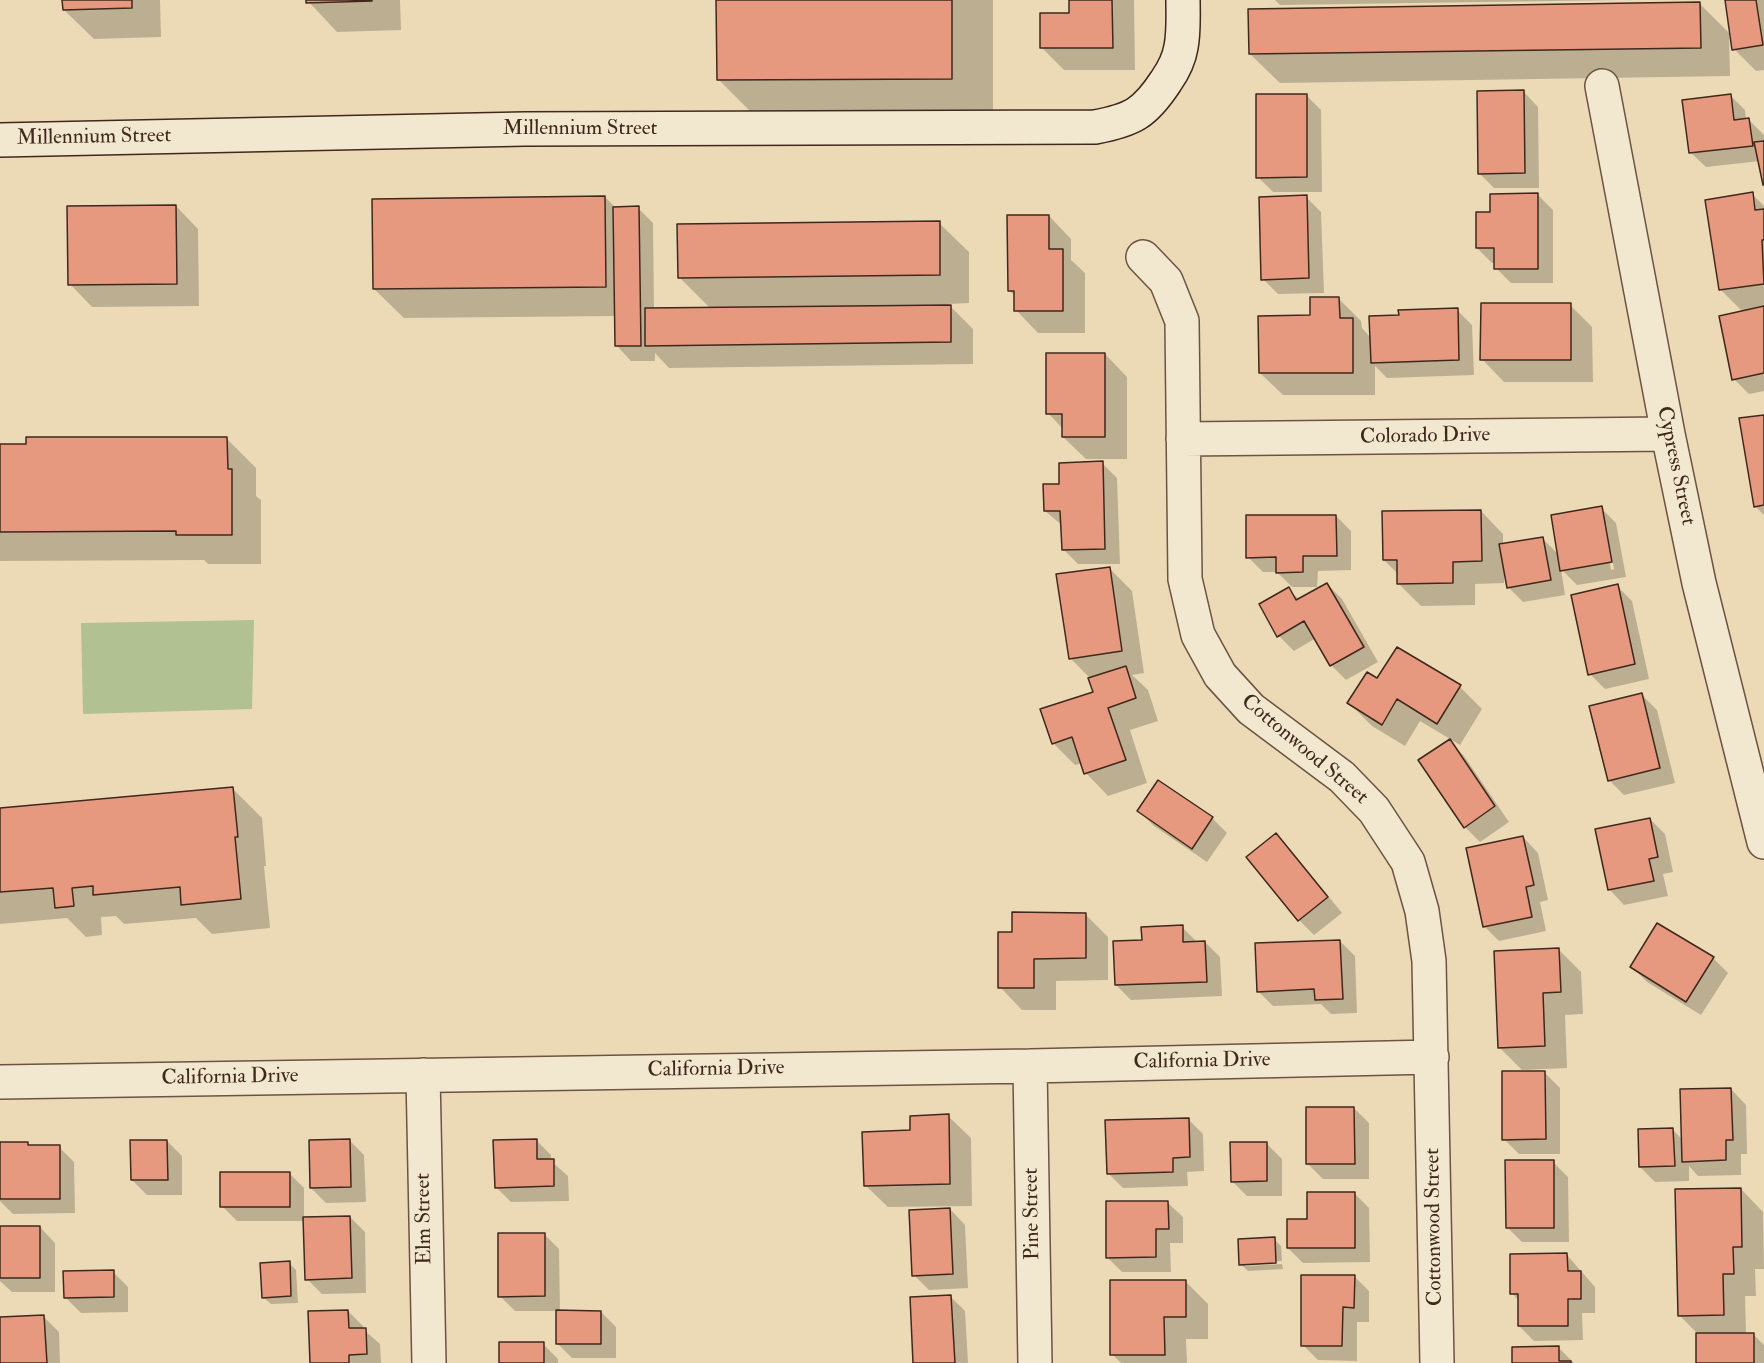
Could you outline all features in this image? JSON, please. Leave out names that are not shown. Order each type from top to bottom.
[{"type":"street","name":"Millennium Street","points":[[0,140],[525,129],[1095,127],[1120,123],[1137,114],[1153,101],[1173,71],[1181,48],[1183,0]]},
{"type":"street","name":"Cypress Street","points":[[1602,86],[1699,584],[1764,842]]},
{"type":"street","name":"Cottonwood Street","points":[[1143,257],[1166,281],[1182,321],[1185,579],[1198,635],[1221,675],[1251,709],[1342,777],[1374,810],[1408,862],[1422,911],[1429,961],[1437,1363]]},
{"type":"street","name":"Colorado Drive","points":[[1183,439],[1668,434]]},
{"type":"street","name":"California Drive","points":[[0,1082],[1030,1066],[1432,1057]]},
{"type":"street","name":"Pine Street","points":[[1030,1066],[1035,1363]]},
{"type":"street","name":"Elm Street","points":[[423,1075],[429,1363]]},
{"type":"green space","points":[[254,620],[252,709],[83,714],[81,623]]},
{"type":"building","points":[[62,0],[132,0],[132,8],[63,10]]},
{"type":"building","points":[[306,0],[372,0],[372,1],[306,3]]},
{"type":"building","points":[[716,0],[952,0],[952,79],[717,80]]},
{"type":"building","points":[[1069,0],[1112,0],[1113,48],[1040,48],[1040,13],[1069,13]]},
{"type":"building","points":[[1725,0],[1756,0],[1763,45],[1732,50]]},
{"type":"building","points":[[1700,2],[1701,48],[1249,54],[1248,9]]},
{"type":"building","points":[[1524,90],[1525,173],[1478,174],[1477,91]]},
{"type":"building","points":[[1256,94],[1307,94],[1307,177],[1256,178]]},
{"type":"building","points":[[1731,94],[1734,120],[1749,118],[1753,146],[1689,153],[1682,100]]},
{"type":"building","points":[[1764,141],[1764,185],[1763,185],[1754,142]]},
{"type":"building","points":[[1753,192],[1755,210],[1764,209],[1764,240],[1762,240],[1764,284],[1719,290],[1705,200]]},
{"type":"building","points":[[1538,193],[1538,269],[1494,269],[1494,248],[1476,248],[1476,212],[1490,212],[1490,194]]},
{"type":"building","points":[[1307,195],[1309,278],[1261,280],[1259,197]]},
{"type":"building","points":[[605,196],[606,287],[373,289],[372,199]]},
{"type":"building","points":[[176,205],[177,284],[68,285],[67,206]]},
{"type":"building","points":[[639,206],[641,346],[615,346],[613,207]]},
{"type":"building","points":[[1007,215],[1049,215],[1049,249],[1063,249],[1063,311],[1014,311],[1014,291],[1008,291]]},
{"type":"building","points":[[940,221],[940,275],[678,278],[677,224]]},
{"type":"building","points":[[1310,297],[1339,297],[1340,318],[1353,318],[1353,373],[1259,373],[1258,316],[1310,315]]},
{"type":"building","points":[[1481,303],[1571,303],[1571,360],[1480,360]]},
{"type":"building","points":[[951,305],[951,342],[645,346],[645,308]]},
{"type":"building","points":[[1764,306],[1764,373],[1732,380],[1719,316]]},
{"type":"building","points":[[1458,308],[1459,360],[1371,363],[1369,316],[1399,315],[1398,310]]},
{"type":"building","points":[[1046,353],[1105,353],[1105,437],[1062,437],[1062,414],[1046,414]]},
{"type":"building","points":[[1764,415],[1764,505],[1754,507],[1739,418]]},
{"type":"building","points":[[26,437],[227,437],[228,469],[232,469],[232,535],[176,535],[176,531],[0,532],[0,444],[26,444]]},
{"type":"building","points":[[1103,461],[1105,549],[1062,550],[1060,511],[1044,511],[1043,484],[1059,484],[1059,463]]},
{"type":"building","points":[[1602,506],[1612,562],[1560,571],[1551,515]]},
{"type":"building","points":[[1481,510],[1482,561],[1453,562],[1453,583],[1397,584],[1397,560],[1383,560],[1382,511]]},
{"type":"building","points":[[1246,515],[1336,515],[1337,556],[1303,556],[1303,572],[1276,573],[1276,557],[1246,558]]},
{"type":"building","points":[[1543,537],[1551,580],[1507,588],[1499,544]]},
{"type":"building","points":[[1110,567],[1122,651],[1069,659],[1056,574]]},
{"type":"building","points":[[1327,583],[1364,647],[1330,666],[1304,621],[1277,637],[1259,604],[1289,587],[1296,600]]},
{"type":"building","points":[[1618,584],[1635,664],[1588,675],[1571,595]]},
{"type":"building","points":[[1397,647],[1461,685],[1437,724],[1397,699],[1382,725],[1347,703],[1367,672],[1377,678]]},
{"type":"building","points":[[1126,666],[1136,698],[1108,708],[1126,760],[1084,774],[1072,737],[1052,744],[1040,709],[1093,692],[1088,678]]},
{"type":"building","points":[[1642,693],[1660,768],[1608,781],[1589,706]]},
{"type":"building","points":[[1450,739],[1495,806],[1464,828],[1418,760]]},
{"type":"building","points":[[1158,780],[1213,817],[1192,849],[1137,811]]},
{"type":"building","points":[[233,787],[241,899],[181,905],[180,887],[93,895],[93,886],[72,888],[74,906],[55,908],[53,888],[0,892],[0,808]]},
{"type":"building","points":[[1650,818],[1658,857],[1649,859],[1654,881],[1608,890],[1595,829]]},
{"type":"building","points":[[1276,833],[1328,897],[1298,921],[1246,857]]},
{"type":"building","points":[[1523,836],[1534,885],[1526,887],[1532,917],[1483,927],[1466,848]]},
{"type":"building","points":[[1012,912],[1086,913],[1086,958],[1034,959],[1034,988],[998,988],[998,932],[1012,932]]},
{"type":"building","points":[[1657,923],[1714,957],[1686,1002],[1630,967]]},
{"type":"building","points":[[1183,925],[1183,942],[1205,941],[1207,982],[1115,985],[1113,941],[1142,940],[1141,927]]},
{"type":"building","points":[[1340,940],[1343,999],[1315,1000],[1314,989],[1257,992],[1255,943]]},
{"type":"building","points":[[1559,948],[1561,992],[1543,993],[1545,1046],[1498,1048],[1494,951]]},
{"type":"building","points":[[1502,1071],[1545,1071],[1546,1139],[1502,1140]]},
{"type":"building","points":[[1731,1088],[1733,1140],[1726,1140],[1726,1160],[1682,1162],[1680,1089]]},
{"type":"building","points":[[1306,1107],[1354,1107],[1355,1164],[1306,1164]]},
{"type":"building","points":[[949,1114],[950,1184],[864,1186],[862,1132],[910,1130],[910,1116]]},
{"type":"building","points":[[1189,1118],[1190,1157],[1173,1158],[1173,1172],[1107,1174],[1105,1120]]},
{"type":"building","points":[[1673,1128],[1675,1166],[1639,1167],[1638,1129]]},
{"type":"building","points":[[350,1139],[351,1187],[310,1188],[309,1140]]},
{"type":"building","points":[[537,1139],[537,1159],[554,1159],[554,1186],[495,1188],[493,1140]]},
{"type":"building","points":[[130,1140],[167,1140],[168,1180],[131,1180]]},
{"type":"building","points":[[0,1142],[60,1145],[60,1199],[0,1199]]},
{"type":"building","points":[[1230,1142],[1267,1142],[1267,1181],[1231,1182]]},
{"type":"building","points":[[1505,1160],[1554,1160],[1554,1228],[1506,1228]]},
{"type":"building","points":[[220,1172],[290,1172],[290,1207],[220,1207]]},
{"type":"building","points":[[1741,1188],[1742,1247],[1733,1247],[1734,1274],[1723,1274],[1724,1315],[1678,1316],[1675,1189]]},
{"type":"building","points":[[1307,1192],[1355,1192],[1355,1248],[1287,1248],[1287,1219],[1307,1219]]},
{"type":"building","points":[[1106,1201],[1168,1201],[1169,1229],[1156,1229],[1156,1257],[1106,1258]]},
{"type":"building","points":[[950,1208],[953,1274],[912,1276],[909,1210]]},
{"type":"building","points":[[350,1216],[352,1278],[305,1280],[303,1217]]},
{"type":"building","points":[[0,1226],[40,1226],[40,1278],[0,1278]]},
{"type":"building","points":[[498,1233],[545,1233],[545,1296],[498,1297]]},
{"type":"building","points":[[1275,1237],[1276,1263],[1239,1265],[1238,1239]]},
{"type":"building","points":[[1567,1253],[1568,1271],[1581,1271],[1581,1299],[1568,1299],[1568,1326],[1518,1326],[1518,1294],[1510,1294],[1510,1254]]},
{"type":"building","points":[[290,1261],[291,1296],[262,1298],[260,1263]]},
{"type":"building","points":[[114,1270],[114,1297],[64,1298],[63,1271]]},
{"type":"building","points":[[1301,1275],[1355,1275],[1354,1308],[1343,1307],[1342,1346],[1301,1346]]},
{"type":"building","points":[[1110,1280],[1186,1280],[1186,1317],[1164,1317],[1165,1355],[1110,1355]]},
{"type":"building","points":[[951,1295],[955,1363],[913,1363],[910,1297]]},
{"type":"building","points":[[348,1310],[349,1328],[366,1328],[367,1354],[349,1355],[349,1363],[310,1363],[308,1311]]},
{"type":"building","points":[[556,1310],[601,1311],[601,1344],[556,1344]]},
{"type":"building","points":[[44,1315],[47,1363],[0,1363],[0,1317]]},
{"type":"building","points":[[1696,1333],[1754,1333],[1754,1363],[1696,1363]]},
{"type":"building","points":[[499,1342],[544,1342],[544,1363],[499,1363]]},
{"type":"building","points":[[1559,1346],[1559,1361],[1571,1361],[1571,1363],[1512,1363],[1512,1347]]}]
